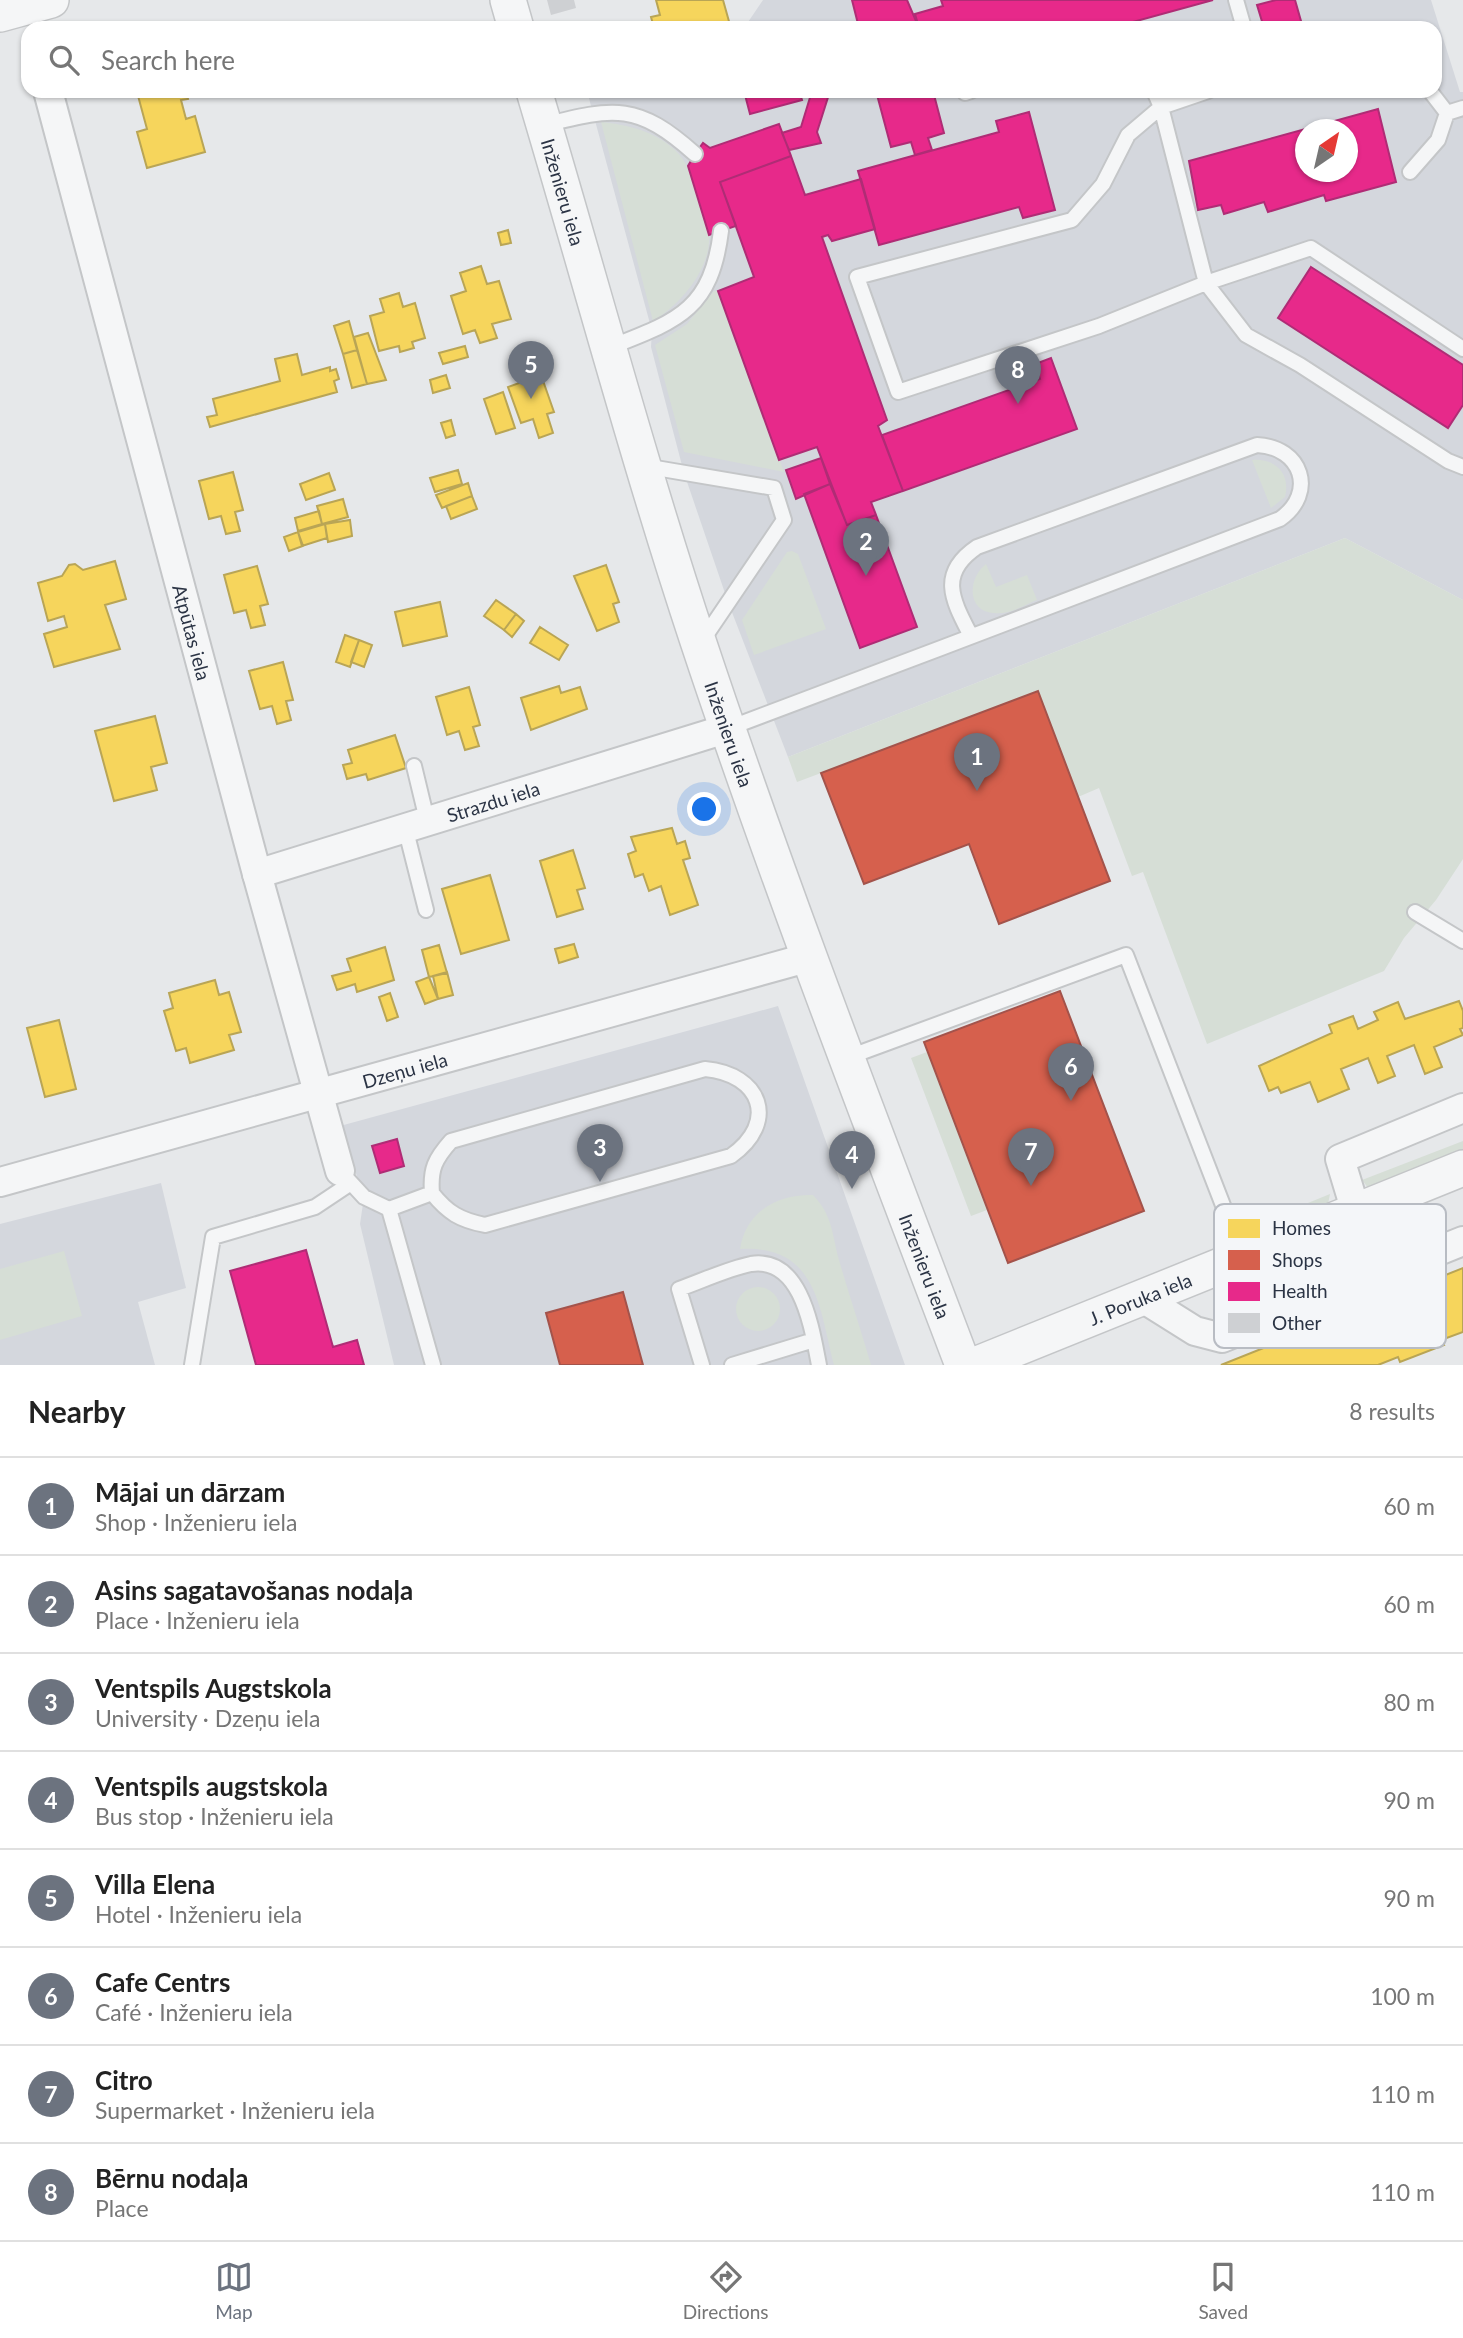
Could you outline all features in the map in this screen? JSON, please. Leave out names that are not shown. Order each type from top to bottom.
[{"type":"street","points":[[508,0],[514,21]]},
{"type":"street","name":"Atpūtas iela","points":[[50,98],[317,1094],[346,1177]]},
{"type":"street","name":"Inženieru iela","points":[[536,98],[642,466],[699,645],[846,1058],[963,1365]]},
{"type":"street","name":"Strazdu iela","points":[[257,874],[729,728]]},
{"type":"street","name":"Dzeņu iela","points":[[0,1182],[810,957]]},
{"type":"street","points":[[1354,1204],[1340,1159],[1463,1108]]},
{"type":"street","name":"J. Poruka iela","points":[[1375,1204],[1463,1168]]},
{"type":"street","points":[[1446,1248],[1463,1241]]},
{"type":"street","name":"J. Poruka iela","points":[[975,1365],[1214,1271]]},
{"type":"street","points":[[1144,1299],[1195,1331],[1214,1336]]},
{"type":"lane","points":[[1236,0],[1242,21]]},
{"type":"lane","points":[[1157,98],[1206,283],[1246,335],[1300,365],[1448,461],[1463,467]]},
{"type":"lane","points":[[1187,98],[1161,107],[1128,135],[1103,184],[1072,220],[857,277],[898,393],[1099,326],[1206,283],[1311,248],[1463,349]]},
{"type":"lane","points":[[1435,98],[1447,113]]},
{"type":"lane","points":[[1447,113],[1463,108]]},
{"type":"lane","points":[[544,125],[593,113],[629,112],[667,129],[695,153]]},
{"type":"lane","points":[[1410,172],[1438,140],[1447,113]]},
{"type":"lane","points":[[608,348],[679,318],[702,293],[717,265],[721,231]]},
{"type":"lane","points":[[729,728],[1280,519],[1296,504],[1301,481],[1299,470],[1282,450],[1257,445],[977,547],[963,557],[951,583],[954,602],[971,636]]},
{"type":"lane","points":[[642,466],[774,488],[785,520],[699,645]]},
{"type":"lane","points":[[414,766],[416,824],[426,910]]},
{"type":"lane","points":[[1415,912],[1463,941]]},
{"type":"lane","points":[[846,1058],[1126,955],[1223,1204]]},
{"type":"lane","points":[[705,1069],[726,1071],[740,1077],[754,1091],[759,1109],[758,1124],[748,1143],[731,1156],[485,1225],[459,1220],[446,1211],[432,1193],[430,1172],[437,1157],[452,1141],[705,1069]]},
{"type":"lane","points":[[192,1365],[213,1237],[315,1207],[346,1177],[364,1197],[389,1209],[432,1193]]},
{"type":"lane","points":[[389,1209],[433,1365]]},
{"type":"lane","points":[[702,1365],[679,1289],[752,1264],[769,1265],[792,1281],[797,1288],[819,1365]]},
{"type":"lane","points":[[732,1365],[814,1340]]},
{"type":"shaded area","points":[[763,0],[1431,0],[1438,21],[749,21]]},
{"type":"shaded area","points":[[1442,35],[1460,92],[1463,92],[1463,600],[1345,538],[788,757],[728,602],[684,473],[651,347],[652,331],[589,98],[1442,98]]},
{"type":"shaded area","points":[[601,122],[641,130],[659,138],[675,150],[688,170],[708,229],[709,247],[700,272],[674,305],[653,321]]},
{"type":"shaded area","points":[[714,291],[718,291],[784,472],[684,452],[655,345],[687,324]]},
{"type":"shaded area","points":[[1252,460],[1274,464],[1286,481],[1285,497],[1271,508]]},
{"type":"shaded area","points":[[1345,538],[1463,600],[1463,859],[1436,900],[1404,938],[1384,971],[1207,1044],[1143,872],[1132,876],[1099,788],[1078,797],[821,773],[797,782],[788,757]]},
{"type":"shaded area","points":[[787,552],[798,554],[826,629],[754,655],[742,620]]},
{"type":"shaded area","points":[[986,564],[996,587],[1027,575],[1037,600],[1011,611],[985,611],[974,600],[973,585]]},
{"type":"shaded area","points":[[778,1006],[905,1365],[394,1365],[360,1224],[364,1197],[340,1126]]},
{"type":"shaded area","points":[[927,1052],[987,1210],[971,1216],[911,1058]]},
{"type":"shaded area","points":[[1463,1141],[1463,1152],[1369,1189],[1362,1180]]},
{"type":"shaded area","points":[[161,1183],[186,1288],[138,1302],[155,1365],[0,1365],[0,1224]]},
{"type":"shaded area","points":[[1330,1194],[1328,1204],[1305,1204]]},
{"type":"shaded area","points":[[813,1195],[825,1210],[831,1226],[871,1365],[834,1365],[818,1302],[800,1269],[785,1257],[766,1250],[740,1249],[749,1224],[766,1207],[788,1198]]},
{"type":"shaded area","points":[[64,1251],[82,1316],[0,1340],[0,1269]]},
{"type":"shaded area","points":[[758,1287],[774,1293],[780,1309],[774,1325],[758,1331],[742,1325],[736,1309],[742,1293]]},
{"type":"building: Homes","points":[[656,0],[723,0],[729,21],[652,21],[651,17],[660,15]]},
{"type":"building: Homes","points":[[139,98],[188,98],[181,100],[186,119],[195,116],[205,152],[147,168],[137,132],[147,129]]},
{"type":"building: Homes","points":[[508,230],[511,243],[501,245],[498,233]]},
{"type":"building: Homes","points":[[481,266],[487,284],[499,281],[511,319],[492,324],[497,338],[480,343],[475,330],[463,334],[451,296],[466,291],[460,273]]},
{"type":"building: Homes","points":[[399,293],[403,307],[415,303],[425,338],[412,342],[414,348],[400,352],[399,346],[379,351],[370,316],[384,312],[380,299]]},
{"type":"building: Homes","points":[[349,321],[357,350],[343,354],[334,326]]},
{"type":"building: Homes","points":[[368,333],[386,380],[367,384],[354,337]]},
{"type":"building: Homes","points":[[465,346],[468,357],[443,364],[439,353]]},
{"type":"building: Homes","points":[[357,350],[367,384],[352,388],[343,354]]},
{"type":"building: Homes","points":[[297,354],[302,375],[330,367],[330,371],[336,369],[339,379],[334,381],[337,392],[210,427],[207,417],[217,415],[213,399],[280,381],[275,359]]},
{"type":"building: Homes","points":[[446,375],[450,388],[433,393],[430,380]]},
{"type":"building: Homes","points":[[541,375],[554,412],[547,414],[553,433],[539,438],[533,419],[521,423],[508,387]]},
{"type":"building: Homes","points":[[503,392],[515,428],[496,434],[484,399]]},
{"type":"building: Homes","points":[[451,420],[455,435],[446,438],[441,423]]},
{"type":"building: Homes","points":[[458,470],[462,484],[435,492],[430,478]]},
{"type":"building: Homes","points":[[233,472],[243,510],[235,512],[240,531],[226,534],[221,516],[209,519],[199,481]]},
{"type":"building: Homes","points":[[329,473],[335,490],[306,500],[300,484]]},
{"type":"building: Homes","points":[[468,483],[472,496],[442,508],[436,495]]},
{"type":"building: Homes","points":[[472,496],[477,509],[451,519],[446,506]]},
{"type":"building: Homes","points":[[343,499],[348,517],[322,524],[317,506]]},
{"type":"building: Homes","points":[[319,511],[322,524],[298,531],[295,518]]},
{"type":"building: Homes","points":[[350,520],[352,536],[328,542],[325,524]]},
{"type":"building: Homes","points":[[325,524],[327,538],[302,546],[298,532]]},
{"type":"building: Homes","points":[[298,532],[303,546],[289,551],[284,537]]},
{"type":"building: Homes","points":[[115,561],[126,599],[105,605],[120,649],[54,667],[44,634],[67,627],[64,616],[48,621],[38,583],[62,576],[69,565],[75,564],[83,570]]},
{"type":"building: Homes","points":[[606,565],[619,602],[613,604],[619,622],[597,631],[574,576]]},
{"type":"building: Homes","points":[[257,566],[268,604],[260,606],[265,625],[251,628],[246,610],[234,613],[224,575]]},
{"type":"building: Homes","points":[[496,600],[516,614],[504,630],[484,616]]},
{"type":"building: Homes","points":[[440,602],[447,636],[403,646],[395,612]]},
{"type":"building: Homes","points":[[516,614],[524,621],[512,637],[504,630]]},
{"type":"building: Homes","points":[[540,627],[568,645],[559,660],[530,643]]},
{"type":"building: Homes","points":[[345,635],[359,640],[350,667],[336,662]]},
{"type":"building: Homes","points":[[359,640],[372,645],[364,667],[351,662]]},
{"type":"building: Homes","points":[[283,662],[293,700],[286,701],[291,720],[277,724],[272,706],[260,709],[249,671]]},
{"type":"building: Homes","points":[[559,686],[561,693],[580,687],[587,709],[531,730],[521,698]]},
{"type":"building: Homes","points":[[469,687],[480,725],[473,727],[479,746],[465,750],[459,731],[447,735],[436,697]]},
{"type":"building: Homes","points":[[155,716],[167,763],[151,767],[157,790],[114,801],[95,731]]},
{"type":"building: Homes","points":[[395,735],[406,768],[368,780],[366,774],[347,779],[343,765],[352,763],[348,750]]},
{"type":"building: Homes","points":[[672,828],[677,844],[685,841],[690,858],[683,860],[698,905],[670,915],[661,886],[649,891],[643,874],[635,877],[628,854],[636,851],[631,837]]},
{"type":"building: Homes","points":[[573,850],[585,888],[577,890],[583,909],[557,917],[540,861]]},
{"type":"building: Homes","points":[[490,875],[509,940],[461,954],[442,889]]},
{"type":"building: Homes","points":[[574,944],[578,957],[559,963],[555,949]]},
{"type":"building: Homes","points":[[439,945],[447,973],[429,977],[422,950]]},
{"type":"building: Homes","points":[[385,947],[394,980],[357,992],[355,984],[337,990],[332,976],[351,971],[347,959]]},
{"type":"building: Homes","points":[[447,972],[453,995],[438,999],[433,976]]},
{"type":"building: Homes","points":[[429,977],[438,999],[425,1004],[416,982]]},
{"type":"building: Homes","points":[[215,980],[219,995],[229,992],[241,1032],[229,1035],[234,1050],[190,1063],[186,1048],[176,1051],[164,1011],[173,1008],[169,993]]},
{"type":"building: Homes","points":[[390,993],[398,1017],[387,1021],[379,997]]},
{"type":"building: Homes","points":[[1459,1001],[1463,1011],[1463,1028],[1460,1029],[1463,1035],[1434,1047],[1442,1067],[1425,1074],[1414,1045],[1387,1056],[1395,1076],[1378,1083],[1368,1058],[1341,1069],[1349,1089],[1318,1102],[1310,1082],[1281,1093],[1278,1087],[1269,1091],[1259,1066],[1332,1033],[1329,1025],[1353,1016],[1358,1029],[1378,1020],[1374,1012],[1398,1002],[1405,1019]]},
{"type":"building: Homes","points":[[59,1020],[76,1089],[45,1097],[27,1028]]},
{"type":"building: Homes","points":[[1463,1268],[1463,1332],[1446,1338],[1446,1275]]},
{"type":"building: Homes","points":[[1263,1348],[1436,1348],[1400,1362],[1398,1357],[1378,1365],[1221,1365]]},
{"type":"building: Shops","points":[[1038,691],[1110,881],[999,924],[969,844],[864,884],[821,773]]},
{"type":"building: Shops","points":[[1060,991],[1144,1211],[1008,1263],[924,1042]]},
{"type":"building: Shops","points":[[623,1292],[643,1365],[560,1365],[546,1313]]},
{"type":"building: Health","points":[[852,0],[907,0],[916,21],[857,21]]},
{"type":"building: Health","points":[[941,0],[1213,0],[1136,21],[917,21],[915,14],[943,6]]},
{"type":"building: Health","points":[[1276,0],[1295,0],[1301,21],[1262,21],[1257,5]]},
{"type":"building: Health","points":[[746,98],[802,100],[750,114]]},
{"type":"building: Health","points":[[810,98],[828,98],[817,132],[821,143],[789,150],[782,133],[801,127]]},
{"type":"building: Health","points":[[878,98],[935,98],[944,133],[928,138],[932,150],[915,155],[911,142],[891,147]]},
{"type":"building: Health","points":[[1378,109],[1396,182],[1326,201],[1324,195],[1268,212],[1264,202],[1224,214],[1221,205],[1198,210],[1189,161],[1295,132],[1295,182],[1358,182],[1358,119],[1342,119]]},
{"type":"building: Health","points":[[1029,112],[1055,210],[1023,218],[1019,207],[879,245],[858,171],[999,132],[996,121]]},
{"type":"building: Health","points":[[779,124],[791,156],[720,182],[736,226],[709,235],[688,166],[695,154],[703,143],[710,148]]},
{"type":"building: Health","points":[[791,156],[805,195],[861,179],[875,229],[832,241],[828,235],[822,237],[887,420],[878,426],[903,491],[871,502],[876,515],[847,525],[817,447],[779,460],[718,291],[754,277],[720,182]]},
{"type":"building: Health","points":[[1311,267],[1463,365],[1463,405],[1448,428],[1278,318]]},
{"type":"building: Health","points":[[1051,358],[1077,429],[903,491],[882,435],[1040,379],[1035,364]]},
{"type":"building: Health","points":[[821,458],[830,484],[796,499],[786,470]]},
{"type":"building: Health","points":[[830,484],[847,525],[876,515],[917,627],[860,648],[804,494]]},
{"type":"building: Health","points":[[397,1139],[404,1166],[380,1173],[372,1146]]},
{"type":"building: Health","points":[[306,1250],[333,1347],[357,1340],[364,1365],[256,1365],[230,1271]]},
{"type":"building: Other","points":[[547,0],[574,0],[576,8],[551,15]]},
{"type":"place","name":"Villa Elena","points":[[531,399]]},
{"type":"place","name":"Bērnu nodaļa","points":[[1018,404]]},
{"type":"place","name":"Asins sagatavošanas nodaļa","points":[[866,576]]},
{"type":"place","name":"Mājai un dārzam","points":[[977,791]]},
{"type":"place","name":"Cafe Centrs","points":[[1071,1101]]},
{"type":"place","name":"Ventspils Augstskola","points":[[600,1182]]},
{"type":"place","name":"Citro","points":[[1031,1186]]},
{"type":"place","name":"Ventspils augstskola","points":[[852,1189]]}]
